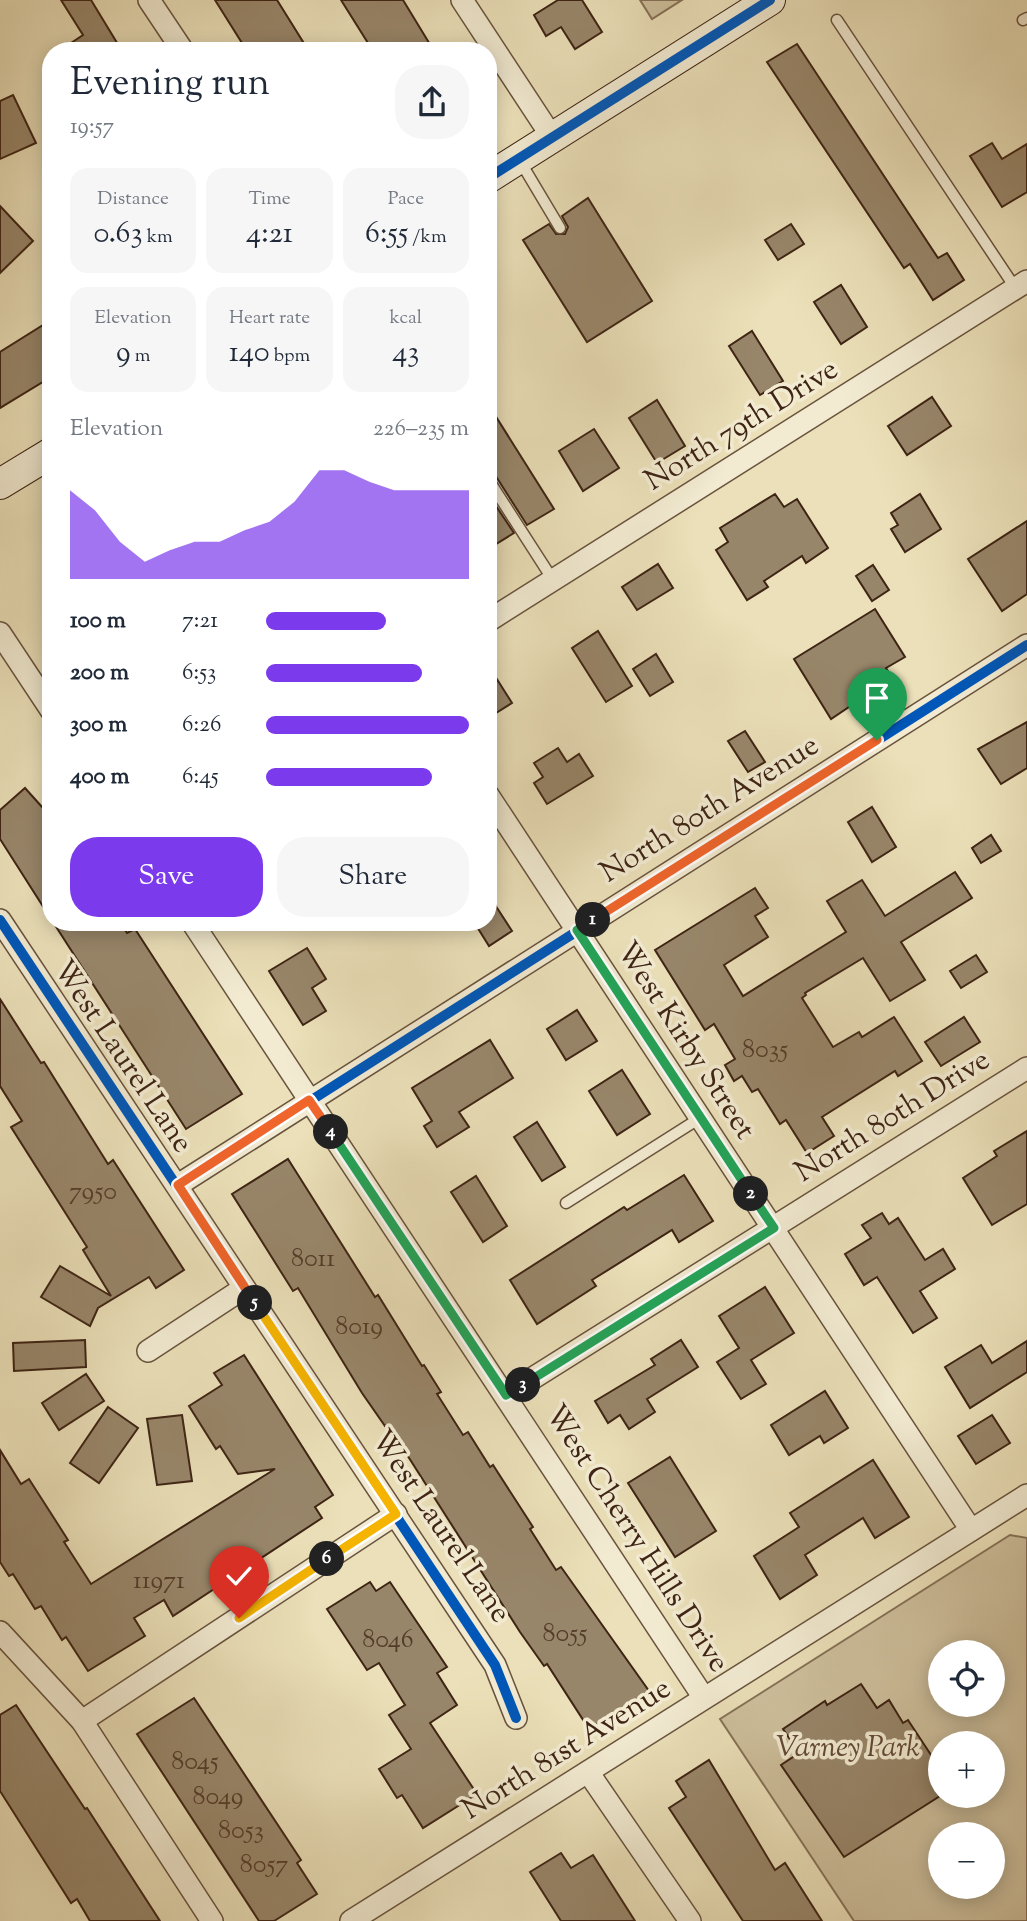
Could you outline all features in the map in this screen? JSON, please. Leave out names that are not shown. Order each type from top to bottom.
[{"type":"street","points":[[149,0],[177,42]]},
{"type":"street","points":[[462,0],[490,42]]},
{"type":"street","points":[[497,172],[770,0]]},
{"type":"street","points":[[497,53],[552,137]]},
{"type":"street","name":"North 79th Drive","points":[[497,615],[1021,285]]},
{"type":"street","points":[[0,484],[42,458]]},
{"type":"street","points":[[0,633],[42,696]]},
{"type":"street","name":"North 80th Avenue","points":[[178,1185],[1027,645]]},
{"type":"street","name":"West Kirby Street","points":[[497,809],[971,1530]]},
{"type":"street","name":"West Laurel Lane","points":[[0,920],[495,1665],[516,1718]]},
{"type":"street","name":"West Cherry Hills Drive","points":[[198,931],[704,1698]]},
{"type":"street","name":"North 80th Drive","points":[[506,1395],[1027,1068]]},
{"type":"street","points":[[148,1350],[244,1288]]},
{"type":"street","name":"North 81st Avenue","points":[[356,1920],[1027,1495]]},
{"type":"street","points":[[82,1721],[396,1514]]},
{"type":"street","points":[[0,1632],[82,1721],[212,1921]]},
{"type":"street","points":[[588,1772],[690,1921]]},
{"type":"lane","points":[[837,20],[1021,285]]},
{"type":"lane","points":[[518,159],[560,228]]},
{"type":"lane","points":[[497,493],[552,580]]},
{"type":"lane","points":[[566,1203],[700,1118]]},
{"type":"green space","points":[[640,0],[682,0],[652,19]]},
{"type":"green space","name":"Varney Park","points":[[1010,1535],[1027,1538],[1027,1921],[854,1921],[720,1719]]},
{"type":"building","points":[[61,0],[91,0],[117,42],[72,42],[83,35]]},
{"type":"building","points":[[215,0],[277,0],[303,42],[241,42]]},
{"type":"building","points":[[341,0],[403,0],[429,42],[367,42]]},
{"type":"building","points":[[558,0],[582,0],[602,32],[575,49],[561,27],[546,36],[534,15]]},
{"type":"building","points":[[797,44],[938,258],[947,253],[964,280],[933,300],[910,264],[904,268],[767,62]]},
{"type":"building","points":[[13,95],[36,143],[0,159],[0,101]]},
{"type":"building","points":[[992,143],[1002,159],[1027,144],[1027,192],[1002,207],[970,156]]},
{"type":"building","points":[[588,198],[652,301],[587,342],[523,240],[549,224],[556,234],[565,234],[568,227],[562,216]]},
{"type":"building","points":[[0,206],[33,241],[0,273]]},
{"type":"building","points":[[791,224],[804,244],[778,260],[765,240]]},
{"type":"building","points":[[841,285],[867,327],[841,344],[814,302]]},
{"type":"building","points":[[42,326],[42,382],[0,408],[0,352]]},
{"type":"building","points":[[752,331],[783,381],[760,395],[729,346]]},
{"type":"building","points":[[932,397],[951,426],[907,455],[888,426]]},
{"type":"building","points":[[657,400],[685,446],[657,463],[629,418]]},
{"type":"building","points":[[497,418],[554,509],[527,525],[497,478]]},
{"type":"building","points":[[594,429],[619,468],[583,491],[559,451]]},
{"type":"building","points":[[775,494],[784,507],[797,499],[828,548],[806,563],[802,556],[764,581],[768,587],[747,600],[716,550],[728,542],[720,528]]},
{"type":"building","points":[[920,494],[941,529],[905,552],[891,529],[898,525],[891,513]]},
{"type":"building","points":[[497,508],[514,533],[497,543]]},
{"type":"building","points":[[1027,521],[1027,594],[1002,611],[968,559]]},
{"type":"building","points":[[658,564],[673,588],[637,610],[622,587]]},
{"type":"building","points":[[873,565],[889,590],[872,601],[856,576]]},
{"type":"building","points":[[875,609],[905,657],[886,668],[892,678],[831,719],[794,659]]},
{"type":"building","points":[[598,631],[632,686],[606,702],[572,648]]},
{"type":"building","points":[[656,654],[673,682],[650,696],[633,669]]},
{"type":"building","points":[[497,679],[512,703],[497,712]]},
{"type":"building","points":[[1027,722],[1027,768],[1001,784],[978,749]]},
{"type":"building","points":[[745,731],[765,762],[748,772],[728,741]]},
{"type":"building","points":[[558,748],[567,762],[579,754],[593,776],[547,804],[534,783],[543,777],[534,763]]},
{"type":"building","points":[[25,788],[42,807],[42,905],[0,839],[0,810]]},
{"type":"building","points":[[872,807],[896,847],[872,862],[848,822]]},
{"type":"building","points":[[991,835],[1001,851],[981,863],[972,848]]},
{"type":"building","points":[[955,872],[972,898],[901,942],[925,980],[890,1001],[863,958],[805,993],[802,998],[833,1047],[859,1032],[862,1037],[894,1017],[922,1061],[898,1076],[895,1071],[822,1117],[834,1136],[807,1153],[786,1120],[780,1124],[758,1089],[752,1092],[742,1076],[734,1081],[725,1065],[735,1059],[714,1024],[705,1030],[655,950],[755,888],[768,908],[755,916],[768,937],[724,965],[743,996],[846,932],[827,901],[862,880],[885,916]]},
{"type":"building","points":[[497,908],[512,931],[489,946],[480,931],[497,931]]},
{"type":"building","points":[[59,931],[136,931],[242,1094],[186,1129]]},
{"type":"building","points":[[307,948],[326,979],[312,988],[326,1011],[303,1025],[269,971]]},
{"type":"building","points":[[976,955],[987,972],[961,988],[950,971]]},
{"type":"building","points":[[0,999],[41,1063],[44,1062],[108,1164],[113,1160],[184,1270],[156,1288],[149,1277],[98,1308],[90,1326],[41,1297],[60,1266],[111,1296],[83,1250],[87,1247],[11,1127],[22,1121],[0,1086]]},
{"type":"building","points":[[577,1010],[597,1041],[566,1060],[547,1029]]},
{"type":"building","points":[[964,1017],[980,1042],[941,1066],[925,1042]]},
{"type":"building","points":[[490,1040],[513,1078],[459,1112],[469,1127],[437,1147],[424,1126],[432,1121],[412,1088]]},
{"type":"building","points":[[622,1070],[650,1114],[617,1135],[589,1091]]},
{"type":"building","points":[[537,1122],[565,1167],[542,1181],[514,1137]]},
{"type":"building","points":[[1027,1131],[1027,1204],[992,1225],[963,1178],[997,1156],[994,1151]]},
{"type":"building","points":[[288,1159],[375,1297],[378,1295],[422,1366],[424,1365],[441,1392],[437,1394],[463,1435],[468,1432],[490,1467],[493,1465],[533,1527],[530,1529],[556,1570],[561,1567],[649,1691],[589,1729],[547,1664],[544,1666],[520,1632],[388,1425],[385,1426],[362,1393],[298,1288],[293,1291],[232,1194]]},
{"type":"building","points":[[684,1175],[713,1221],[679,1242],[672,1230],[592,1280],[596,1286],[537,1324],[510,1280],[624,1207],[627,1210]]},
{"type":"building","points":[[476,1176],[507,1226],[483,1242],[451,1192]]},
{"type":"building","points":[[882,1213],[889,1224],[898,1218],[925,1260],[943,1249],[955,1269],[920,1291],[937,1318],[913,1333],[877,1277],[864,1285],[845,1254],[871,1238],[862,1225]]},
{"type":"building","points":[[765,1287],[794,1333],[751,1360],[766,1384],[741,1399],[717,1362],[739,1348],[719,1316]]},
{"type":"building","points":[[85,1340],[86,1367],[14,1371],[13,1343]]},
{"type":"building","points":[[681,1340],[698,1367],[647,1399],[655,1412],[629,1429],[620,1415],[608,1423],[595,1401],[655,1365],[651,1359]]},
{"type":"building","points":[[1027,1341],[1027,1372],[970,1408],[945,1367],[981,1345],[992,1363]]},
{"type":"building","points":[[244,1355],[333,1495],[315,1507],[322,1518],[173,1616],[164,1600],[134,1618],[145,1636],[88,1671],[66,1637],[62,1640],[41,1606],[35,1609],[13,1574],[9,1576],[0,1562],[0,1450],[21,1484],[29,1479],[68,1540],[64,1542],[91,1584],[275,1469],[238,1474],[220,1446],[216,1449],[189,1406],[222,1385],[214,1373]]},
{"type":"building","points":[[86,1374],[104,1401],[59,1430],[42,1403]]},
{"type":"building","points":[[825,1391],[848,1428],[824,1443],[820,1436],[789,1455],[771,1425]]},
{"type":"building","points":[[108,1407],[138,1428],[99,1483],[70,1463]]},
{"type":"building","points":[[182,1415],[192,1481],[157,1485],[147,1419]]},
{"type":"building","points":[[992,1415],[1010,1443],[976,1464],[958,1436]]},
{"type":"building","points":[[670,1457],[716,1531],[675,1557],[628,1483]]},
{"type":"building","points":[[873,1460],[909,1517],[875,1538],[863,1518],[805,1555],[817,1575],[780,1599],[754,1556],[799,1527],[790,1513]]},
{"type":"building","points":[[370,1582],[376,1591],[390,1582],[447,1667],[437,1673],[457,1705],[430,1723],[477,1794],[423,1828],[402,1795],[397,1798],[379,1769],[411,1749],[389,1715],[405,1705],[379,1663],[367,1670],[327,1609]]},
{"type":"building","points":[[861,1684],[877,1708],[889,1700],[903,1723],[908,1720],[928,1750],[928,1804],[844,1857],[781,1765],[799,1753],[783,1729],[825,1701],[827,1705]]},
{"type":"building","points":[[194,1698],[301,1860],[297,1863],[317,1894],[274,1921],[259,1921],[137,1734]]},
{"type":"building","points":[[16,1705],[160,1921],[90,1921],[77,1899],[71,1903],[0,1791],[0,1715]]},
{"type":"building","points":[[709,1760],[775,1870],[785,1863],[822,1921],[743,1921],[669,1808],[686,1797],[676,1781]]},
{"type":"building","points":[[561,1853],[571,1868],[593,1855],[635,1921],[561,1921],[530,1872]]},
{"type":"cycle path","points":[[497,172],[770,0]]},
{"type":"cycle path","points":[[178,1185],[1027,645]]},
{"type":"cycle path","points":[[0,920],[495,1665],[516,1718]]},
{"type":"route","points":[[239,1618],[396,1514],[178,1185],[309,1100],[506,1395],[774,1228],[577,930],[877,740]]}]
